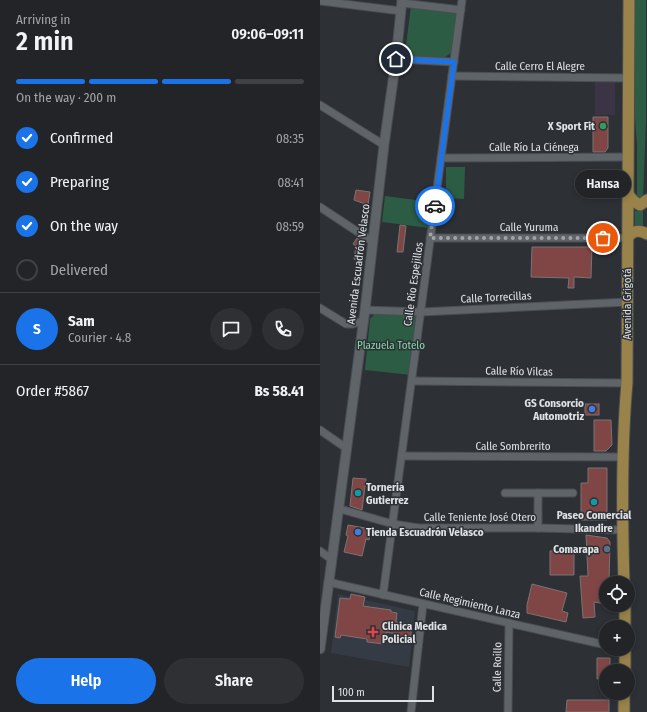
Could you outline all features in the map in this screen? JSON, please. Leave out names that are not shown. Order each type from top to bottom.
[{"type":"main road","name":"Avenida Grigotá","points":[[624,576],[624,414],[627,383],[629,0]]},
{"type":"main road","points":[[627,192],[630,197],[640,205],[647,200]]},
{"type":"main road","points":[[627,238],[635,231],[640,230],[647,234]]},
{"type":"main road","points":[[624,700],[624,712]]},
{"type":"street","name":"Calle Río Espejillos","points":[[384,595],[462,0]]},
{"type":"street","points":[[320,1],[402,4],[460,10]]},
{"type":"street","name":"Avenida Escuadrón Velasco","points":[[320,649],[331,559],[340,509],[346,448],[365,310],[402,4]]},
{"type":"street","points":[[396,59],[454,62]]},
{"type":"street","name":"Calle Cerro El Alegre","points":[[452,76],[628,78]]},
{"type":"street","points":[[320,105],[384,145]]},
{"type":"street","name":"Calle Río La Ciénega","points":[[441,158],[627,157]]},
{"type":"street","points":[[320,207],[373,242]]},
{"type":"street","name":"Calle Yuruma","points":[[430,238],[627,238]]},
{"type":"street","name":"Calle Torrecillas","points":[[365,310],[421,312],[627,302]]},
{"type":"street","points":[[320,308],[346,324],[363,322]]},
{"type":"street","name":"Calle Río Vilcas","points":[[412,380],[627,383]]},
{"type":"street","points":[[320,430],[346,448]]},
{"type":"street","name":"Calle Sombrerito","points":[[402,456],[624,457]]},
{"type":"street","points":[[505,493],[573,493]]},
{"type":"street","points":[[538,493],[538,528]]},
{"type":"street","name":"Calle Teniente José Otero","points":[[340,509],[393,524],[419,528],[623,530]]},
{"type":"street","points":[[320,551],[331,559]]},
{"type":"street","name":"Calle Regimiento Lanza","points":[[328,582],[599,643]]},
{"type":"street","points":[[411,712],[423,604]]},
{"type":"street","name":"Calle Roillo","points":[[508,712],[509,623]]},
{"type":"shaded area","points":[[615,81],[615,115],[595,115],[595,82]]},
{"type":"shaded area","name":"Clinica Medica Policial","points":[[338,594],[415,611],[409,667],[331,653]]},
{"type":"green space","points":[[635,0],[646,0],[646,121],[643,199],[637,201],[637,146],[635,118]]},
{"type":"green space","points":[[411,6],[457,11],[451,53],[445,57],[424,58],[413,57],[405,53]]},
{"type":"green space","points":[[446,167],[465,167],[464,199],[446,198]]},
{"type":"green space","points":[[385,196],[432,202],[429,228],[382,222]]},
{"type":"green space","points":[[635,211],[643,211],[643,225],[635,225]]},
{"type":"green space","name":"Plazuela Totelo","points":[[375,314],[414,315],[417,317],[411,375],[365,370],[370,319]]},
{"type":"building","points":[[593,117],[608,117],[608,148],[605,152],[593,152]]},
{"type":"building","points":[[356,190],[370,192],[368,205],[354,200]]},
{"type":"building","points":[[400,225],[406,226],[403,252],[397,252]]},
{"type":"building","points":[[357,238],[362,241],[363,244],[360,262],[354,259],[356,246],[353,244]]},
{"type":"building","points":[[532,247],[592,247],[591,278],[574,277],[574,288],[568,288],[569,278],[531,277]]},
{"type":"building","name":"GS Consorcio Automotriz","points":[[585,404],[599,404],[599,415],[585,415]]},
{"type":"building","points":[[594,420],[611,420],[612,445],[606,451],[594,451]]},
{"type":"building","name":"Paseo Comercial Ikandire","points":[[588,468],[607,468],[607,520],[581,520],[581,483],[588,483]]},
{"type":"building","name":"Torneria Gutierrez","points":[[353,478],[366,479],[362,510],[350,506]]},
{"type":"building","points":[[348,525],[371,529],[369,540],[366,539],[362,556],[344,552],[348,536],[346,535]]},
{"type":"building","points":[[586,535],[607,538],[610,542],[609,576],[599,576],[599,603],[594,602],[595,617],[583,618],[580,576],[588,576]]},
{"type":"building","points":[[574,550],[574,575],[550,575],[550,551]]},
{"type":"building","points":[[532,584],[567,593],[562,611],[568,613],[566,622],[527,613],[527,605]]},
{"type":"building","points":[[351,594],[365,597],[363,606],[391,610],[391,612],[397,613],[396,622],[412,625],[410,642],[396,640],[397,634],[386,632],[384,644],[367,642],[367,639],[341,635],[340,638],[335,637],[340,598],[350,599]]},
{"type":"building","points":[[597,658],[610,658],[610,664],[599,664],[599,679],[597,679]]},
{"type":"building","points":[[567,700],[609,700],[609,712],[566,712]]},
{"type":"way so far","points":[[435,206],[430,238],[603,238]]},
{"type":"place","name":"X Sport Fit","points":[[603,126]]},
{"type":"place","name":"Hansa","points":[[603,238]]},
{"type":"place","name":"GS Consorcio Automotriz","points":[[592,409]]},
{"type":"place","name":"Torneria Gutierrez","points":[[358,493]]},
{"type":"place","name":"Paseo Comercial Ikandire","points":[[594,502]]},
{"type":"place","name":"Tienda Escuadrón Velasco","points":[[358,532]]},
{"type":"place","name":"Comarapa","points":[[607,549]]},
{"type":"place","name":"Clinica Medica Policial","points":[[373,632]]},
{"type":"route","points":[[396,59],[454,62],[435,206]]}]
